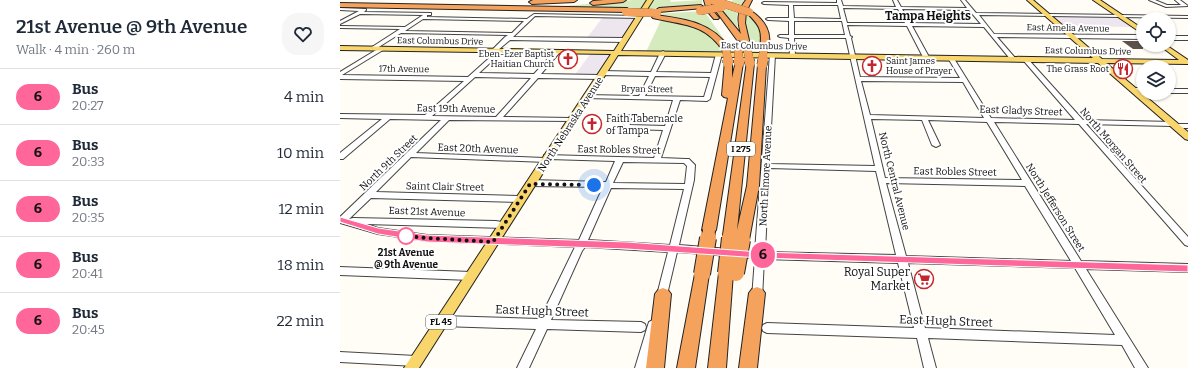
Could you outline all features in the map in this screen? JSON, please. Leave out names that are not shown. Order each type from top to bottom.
[{"type":"highway","points":[[434,6],[574,0]]},
{"type":"highway","points":[[340,5],[548,6],[623,0]]},
{"type":"highway","name":"I 275","points":[[707,0],[710,11],[728,33],[738,49],[744,63],[736,238]]},
{"type":"highway","points":[[340,1],[434,6],[657,13],[700,9],[717,2],[727,0]]},
{"type":"highway","points":[[717,2],[745,1],[741,14],[741,21],[746,38],[744,40]]},
{"type":"highway","points":[[716,368],[720,334],[736,238],[753,186],[762,65],[766,36],[764,28],[758,18],[749,12],[734,6],[717,2]]},
{"type":"highway","name":"I 275","points":[[686,368],[729,116],[747,49],[744,40],[740,38],[719,11],[717,2]]},
{"type":"highway","points":[[434,6],[625,12]]},
{"type":"highway","points":[[657,13],[701,28],[716,36],[728,63],[727,104],[729,116]]},
{"type":"highway","points":[[655,368],[663,294]]},
{"type":"highway","points":[[748,368],[757,294]]},
{"type":"main road","name":"North Nebraska Avenue","points":[[413,364],[650,0]]},
{"type":"main road","points":[[1030,0],[1188,137]]},
{"type":"main road","points":[[1096,0],[1136,27]]},
{"type":"main road","name":"East Columbus Drive","points":[[340,48],[662,53],[723,51],[772,55],[1188,62]]},
{"type":"main road","points":[[1173,52],[1188,62]]},
{"type":"street","points":[[895,0],[926,57]]},
{"type":"street","points":[[963,0],[1013,59]]},
{"type":"street","points":[[1151,0],[1160,5],[1176,7],[1186,6],[1177,0]]},
{"type":"street","points":[[764,3],[840,4],[900,8],[971,9]]},
{"type":"street","points":[[791,4],[792,55]]},
{"type":"street","name":"North Central Avenue","points":[[840,4],[882,180],[930,368]]},
{"type":"street","points":[[1176,7],[1188,14]]},
{"type":"street","points":[[340,9],[364,10],[340,23]]},
{"type":"street","points":[[341,73],[429,14],[360,13]]},
{"type":"street","points":[[975,14],[1188,18]]},
{"type":"street","points":[[426,117],[497,51],[507,38],[534,15],[639,17]]},
{"type":"street","points":[[421,18],[528,20]]},
{"type":"street","points":[[768,19],[908,25],[986,26]]},
{"type":"street","points":[[340,27],[406,28]]},
{"type":"street","points":[[400,32],[512,34]]},
{"type":"street","name":"East Amelia Avenue","points":[[992,35],[1136,37]]},
{"type":"street","points":[[780,36],[849,37]]},
{"type":"street","points":[[507,38],[624,40]]},
{"type":"street","points":[[1176,38],[1188,38]]},
{"type":"street","points":[[498,119],[558,51]]},
{"type":"street","points":[[713,76],[723,51]]},
{"type":"street","points":[[641,98],[662,53]]},
{"type":"street","name":"North Elmore Avenue","points":[[753,368],[772,55]]},
{"type":"street","name":"North Jefferson Street","points":[[951,58],[1142,368]]},
{"type":"street","name":"North Morgan Street","points":[[1025,59],[1188,243]]},
{"type":"street","name":"17th Avenue","points":[[341,73],[470,77],[652,74],[713,76]]},
{"type":"street","name":"Bryan Street","points":[[587,97],[707,99],[713,76]]},
{"type":"street","points":[[859,79],[965,80]]},
{"type":"street","points":[[1176,91],[1188,91]]},
{"type":"street","points":[[657,160],[677,99]]},
{"type":"street","name":"East 19th Avenue","points":[[340,116],[571,120]]},
{"type":"street","points":[[340,157],[389,116]]},
{"type":"street","name":"East Gladys Street","points":[[868,117],[989,119],[1188,126]]},
{"type":"street","name":"North 9th Street","points":[[344,220],[448,118]]},
{"type":"street","points":[[629,118],[626,123],[628,126],[668,128]]},
{"type":"street","points":[[924,118],[936,145]]},
{"type":"street","name":"East 20th Avenue","points":[[409,156],[547,158]]},
{"type":"street","name":"East Robles Street","points":[[547,158],[657,160],[690,163],[692,170],[688,187]]},
{"type":"street","points":[[523,368],[609,186],[620,159]]},
{"type":"street","points":[[766,166],[880,169]]},
{"type":"street","name":"East Robles Street","points":[[882,180],[1028,183]]},
{"type":"street","points":[[530,184],[688,187],[663,294],[654,318],[641,368]]},
{"type":"street","name":"Saint Clair Street","points":[[369,195],[521,199]]},
{"type":"street","points":[[344,220],[378,231],[404,236],[493,242],[673,248],[760,255],[1188,268]]},
{"type":"street","name":"East 21st Avenue","points":[[344,220],[504,225]]},
{"type":"street","points":[[340,270],[471,276]]},
{"type":"street","name":"East Hugh Street","points":[[442,321],[641,327]]},
{"type":"street","name":"East Hugh Street","points":[[767,328],[1125,340]]},
{"type":"street","points":[[340,357],[413,364]]},
{"type":"shaded area","points":[[1048,15],[1121,17],[1135,27],[1060,26]]},
{"type":"shaded area","points":[[603,17],[635,18],[621,39],[586,39]]},
{"type":"shaded area","points":[[591,53],[611,53],[596,76],[574,76]]},
{"type":"green space","points":[[647,0],[641,9],[553,7]]},
{"type":"green space","points":[[652,0],[671,0],[670,2],[702,0],[702,5],[647,9]]},
{"type":"green space","points":[[734,0],[744,0],[737,14],[738,28],[722,11],[719,5]]},
{"type":"green space","points":[[704,11],[726,42],[706,28],[655,16],[656,14]]},
{"type":"green space","points":[[746,13],[761,28],[761,48],[752,48],[744,22],[743,16]]},
{"type":"green space","points":[[662,18],[698,28],[707,33],[720,45],[723,53],[646,52]]},
{"type":"building","points":[[1122,41],[1136,41],[1136,49],[1133,49]]},
{"type":"bus line","name":"6","points":[[340,220],[349,221],[378,231],[404,236],[427,238],[499,242],[627,245],[760,255],[1188,268]]},
{"type":"place","name":"Eben-Ezer Baptist Haitian Church","points":[[568,59]]},
{"type":"place","name":"Saint James House of Prayer","points":[[872,66]]},
{"type":"place","name":"The Grass Root","points":[[1123,69]]},
{"type":"place","name":"Faith Tabernacle of Tampa","points":[[592,124]]},
{"type":"place","name":"21st Avenue @ 9th Avenue","points":[[406,236]]},
{"type":"place","name":"Royal Super Market","points":[[924,279]]},
{"type":"district","name":"Tampa Heights","points":[[928,16]]},
{"type":"route","points":[[406,236],[404,236],[493,242],[530,184],[594,185]]}]
